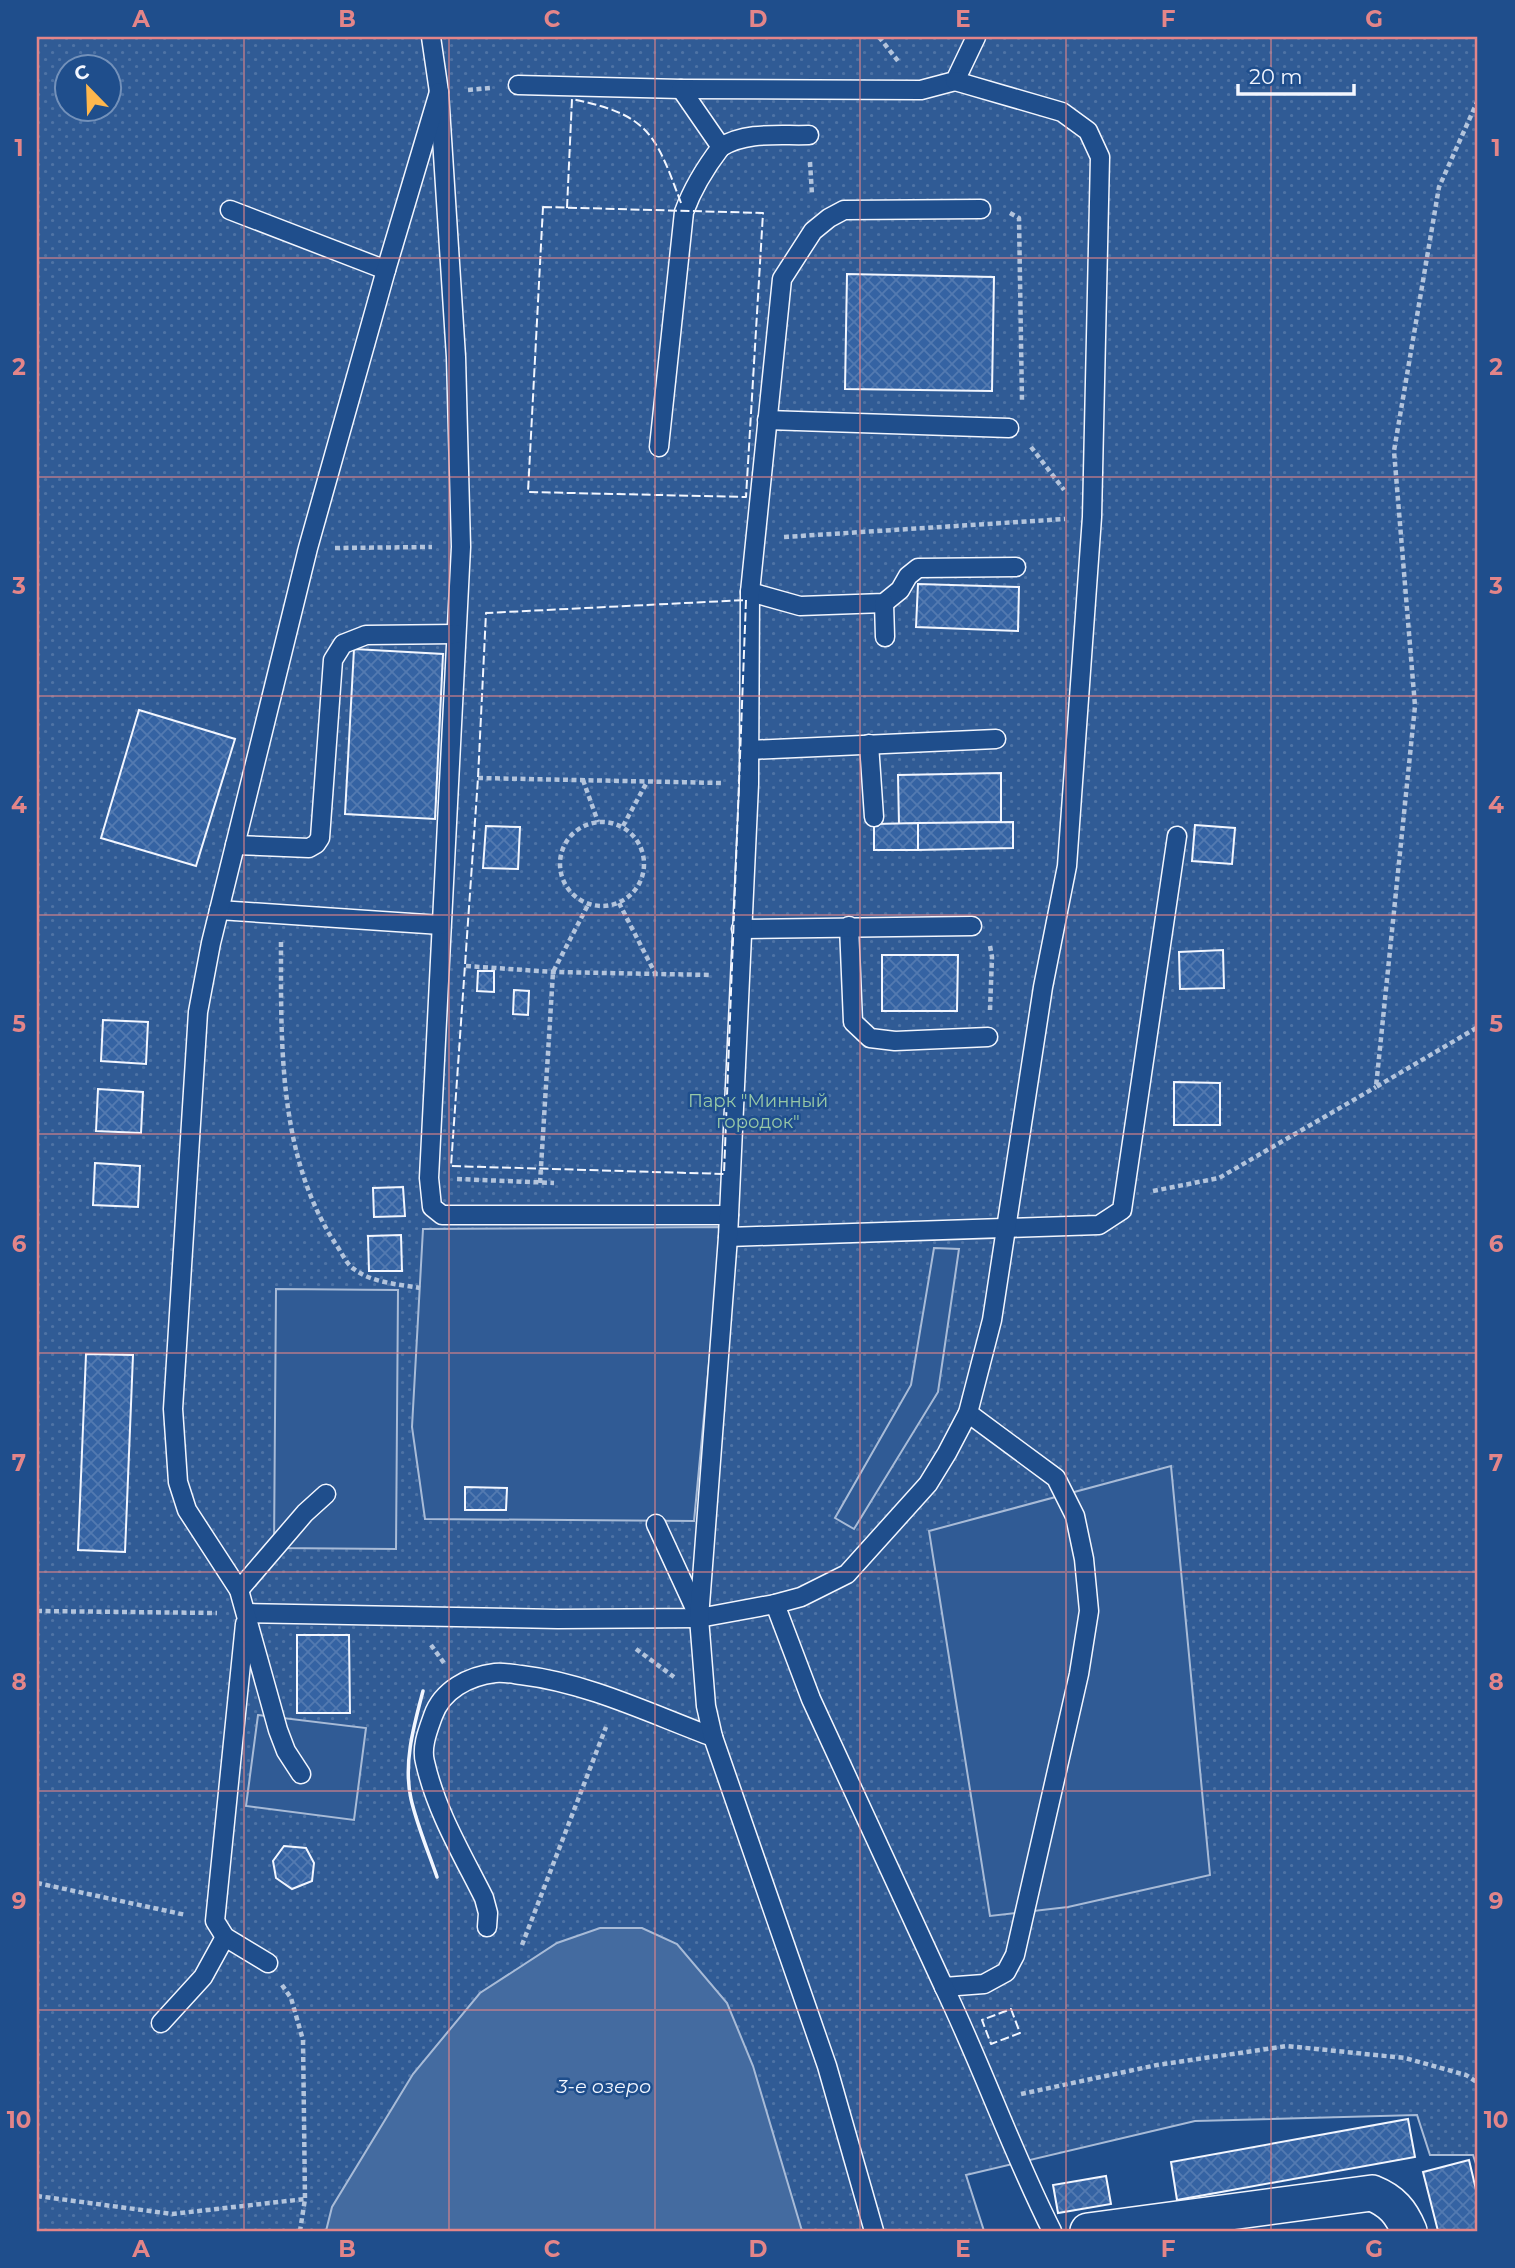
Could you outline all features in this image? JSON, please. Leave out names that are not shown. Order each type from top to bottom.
[{"type":"street","points":[[1088,2231],[1373,2193],[1388,2199],[1409,2231]]},
{"type":"lane","points":[[431,37],[439,92],[456,357],[461,547],[429,1178],[432,1206],[442,1215],[729,1215]]},
{"type":"lane","points":[[955,81],[976,37]]},
{"type":"lane","points":[[246,1613],[558,1619],[699,1618],[801,1597],[847,1574],[928,1484],[968,1413],[992,1320],[1043,987],[1068,866],[1092,517],[1100,157],[1088,131],[1062,112],[955,81],[920,90],[518,85]]},
{"type":"lane","points":[[681,89],[721,147]]},
{"type":"lane","points":[[301,1774],[286,1751],[278,1730],[239,1590],[187,1510],[177,1482],[173,1409],[198,1012],[211,943],[308,548],[439,92]]},
{"type":"lane","points":[[659,447],[684,212],[692,190],[702,171],[721,147],[733,140],[744,137],[809,135]]},
{"type":"lane","points":[[230,209],[386,270]]},
{"type":"lane","points":[[874,2231],[827,2066],[713,1737],[706,1706],[699,1618],[728,1237],[749,784],[750,592],[782,279],[813,231],[844,210],[981,209]]},
{"type":"lane","points":[[767,420],[1013,426]]},
{"type":"lane","points":[[750,592],[800,606],[884,603],[900,590],[908,576],[918,568],[1016,567]]},
{"type":"lane","points":[[884,603],[885,637]]},
{"type":"lane","points":[[235,845],[309,848],[320,838],[332,660],[343,644],[366,635],[456,634]]},
{"type":"lane","points":[[749,750],[996,739]]},
{"type":"lane","points":[[869,744],[874,817]]},
{"type":"lane","points":[[728,1237],[1099,1225],[1122,1210],[1177,836]]},
{"type":"lane","points":[[219,910],[441,925]]},
{"type":"lane","points":[[849,926],[853,1022],[870,1038],[895,1041],[988,1037]]},
{"type":"lane","points":[[741,929],[972,926]]},
{"type":"lane","points":[[944,1987],[984,1984],[1006,1972],[1015,1955],[1079,1674],[1089,1611],[1084,1559],[1075,1516],[1056,1478],[968,1413]]},
{"type":"lane","points":[[239,1590],[305,1513],[326,1494]]},
{"type":"lane","points":[[656,1524],[699,1618]]},
{"type":"lane","points":[[775,1604],[811,1699],[967,2035],[1028,2185],[1052,2231]]},
{"type":"lane","points":[[246,1613],[215,1921],[225,1937],[268,1963]]},
{"type":"lane","points":[[487,1927],[488,1913],[484,1898],[438,1807],[424,1759],[426,1736],[442,1697],[459,1684],[496,1672],[536,1677],[617,1700],[713,1737]]},
{"type":"lane","points":[[161,2023],[203,1977],[225,1937]]},
{"type":"path","points":[[439,92],[518,85]]},
{"type":"path","points":[[1376,1087],[1415,706],[1394,451],[1439,187],[1478,100]]},
{"type":"path","points":[[809,135],[813,231]]},
{"type":"path","points":[[981,209],[1008,212],[1019,218],[1022,415],[1013,426],[1057,483],[1092,517]]},
{"type":"path","points":[[755,539],[1092,517]]},
{"type":"path","points":[[308,548],[461,547]]},
{"type":"path","points":[[449,777],[749,784]]},
{"type":"path","points":[[583,780],[598,822]]},
{"type":"path","points":[[623,827],[647,782]]},
{"type":"path","points":[[598,822],[623,827],[635,838],[641,849],[644,869],[636,889],[619,903],[589,903],[576,897],[563,880],[560,858],[562,847],[576,830],[585,824],[598,822]]},
{"type":"path","points":[[540,1183],[553,972],[589,903]]},
{"type":"path","points":[[619,903],[655,973]]},
{"type":"path","points":[[281,914],[284,1080],[293,1142],[320,1219],[352,1269],[378,1281],[420,1288]]},
{"type":"path","points":[[972,926],[986,937],[992,957],[988,1037]]},
{"type":"path","points":[[440,965],[553,972],[739,975]]},
{"type":"path","points":[[1125,1196],[1219,1178],[1478,1027]]},
{"type":"path","points":[[37,1611],[246,1613]]},
{"type":"path","points":[[409,1615],[459,1684]]},
{"type":"path","points":[[634,1648],[660,1665],[706,1706]]},
{"type":"path","points":[[522,1945],[617,1700]]},
{"type":"path","points":[[37,1883],[215,1921]]},
{"type":"path","points":[[268,1963],[291,1998],[303,2039],[304,2199],[300,2231]]},
{"type":"path","points":[[992,2100],[1157,2065],[1287,2046],[1405,2058],[1466,2075],[1478,2083]]},
{"type":"path","points":[[37,2196],[172,2214],[304,2199]]},
{"type":"green space","name":"Парк \"Минный городок\"","points":[[37,37],[1478,37],[1478,2170],[1473,2155],[1430,2155],[1417,2115],[1195,2121],[966,2175],[984,2231],[37,2231]]},
{"type":"shaded area","points":[[722,1227],[694,1521],[425,1519],[412,1427],[423,1229]]},
{"type":"shaded area","points":[[934,1248],[959,1249],[938,1392],[854,1529],[835,1518],[911,1385]]},
{"type":"shaded area","points":[[276,1289],[398,1290],[396,1549],[274,1548]]},
{"type":"shaded area","points":[[1171,1466],[1210,1875],[1068,1907],[990,1916],[929,1531]]},
{"type":"shaded area","points":[[258,1715],[366,1728],[354,1820],[246,1806]]},
{"type":"water","name":"3-е озеро","points":[[600,1928],[642,1928],[677,1944],[727,2003],[753,2066],[802,2231],[326,2231],[332,2207],[413,2074],[480,1993],[557,1943]]},
{"type":"building","points":[[847,274],[994,277],[992,391],[845,389]]},
{"type":"building","points":[[918,584],[1019,587],[1018,631],[916,627]]},
{"type":"building","points":[[354,649],[443,654],[435,819],[345,814]]},
{"type":"building","points":[[139,710],[235,739],[196,866],[101,838]]},
{"type":"building","points":[[1001,773],[1001,822],[899,824],[898,775]]},
{"type":"building","points":[[1013,822],[1013,848],[918,850],[918,823]]},
{"type":"building","points":[[918,823],[918,850],[874,850],[874,824]]},
{"type":"building","points":[[1195,825],[1235,828],[1232,864],[1192,861]]},
{"type":"building","points":[[486,826],[520,827],[518,869],[483,868]]},
{"type":"building","points":[[1223,950],[1224,988],[1180,989],[1179,952]]},
{"type":"building","points":[[882,955],[958,955],[957,1011],[882,1011]]},
{"type":"building","points":[[478,971],[494,971],[494,992],[477,991]]},
{"type":"building","points":[[514,990],[529,991],[528,1015],[513,1014]]},
{"type":"building","points":[[103,1020],[148,1022],[146,1064],[101,1061]]},
{"type":"building","points":[[1174,1082],[1220,1083],[1220,1125],[1174,1125]]},
{"type":"building","points":[[98,1089],[143,1092],[141,1133],[96,1131]]},
{"type":"building","points":[[95,1163],[140,1166],[138,1207],[93,1205]]},
{"type":"building","points":[[403,1187],[405,1216],[374,1217],[373,1188]]},
{"type":"building","points":[[401,1235],[402,1271],[369,1271],[368,1236]]},
{"type":"building","points":[[86,1354],[133,1355],[125,1552],[78,1550]]},
{"type":"building","points":[[465,1487],[507,1488],[506,1510],[465,1510]]},
{"type":"building","points":[[297,1635],[349,1635],[350,1713],[297,1713]]},
{"type":"building","points":[[284,1846],[306,1848],[314,1863],[312,1881],[292,1889],[276,1878],[273,1861]]},
{"type":"building","points":[[1408,2119],[1415,2157],[1177,2200],[1171,2162]]},
{"type":"building","points":[[1469,2160],[1478,2198],[1478,2231],[1438,2231],[1423,2172]]},
{"type":"building","points":[[1106,2176],[1111,2204],[1058,2213],[1053,2185]]},
{"type":"fence","points":[[567,208],[572,99],[618,112],[646,131],[664,159],[681,203]]},
{"type":"fence","points":[[543,207],[763,213],[746,497],[528,492],[543,207]]},
{"type":"fence","points":[[746,600],[724,1174],[451,1166],[478,778],[486,613],[746,600]]},
{"type":"fence","points":[[1011,2009],[1020,2033],[991,2044],[982,2020],[1011,2009]]},
{"type":"wall","points":[[423,1691],[416,1717],[408,1772],[416,1818],[437,1877]]}]
